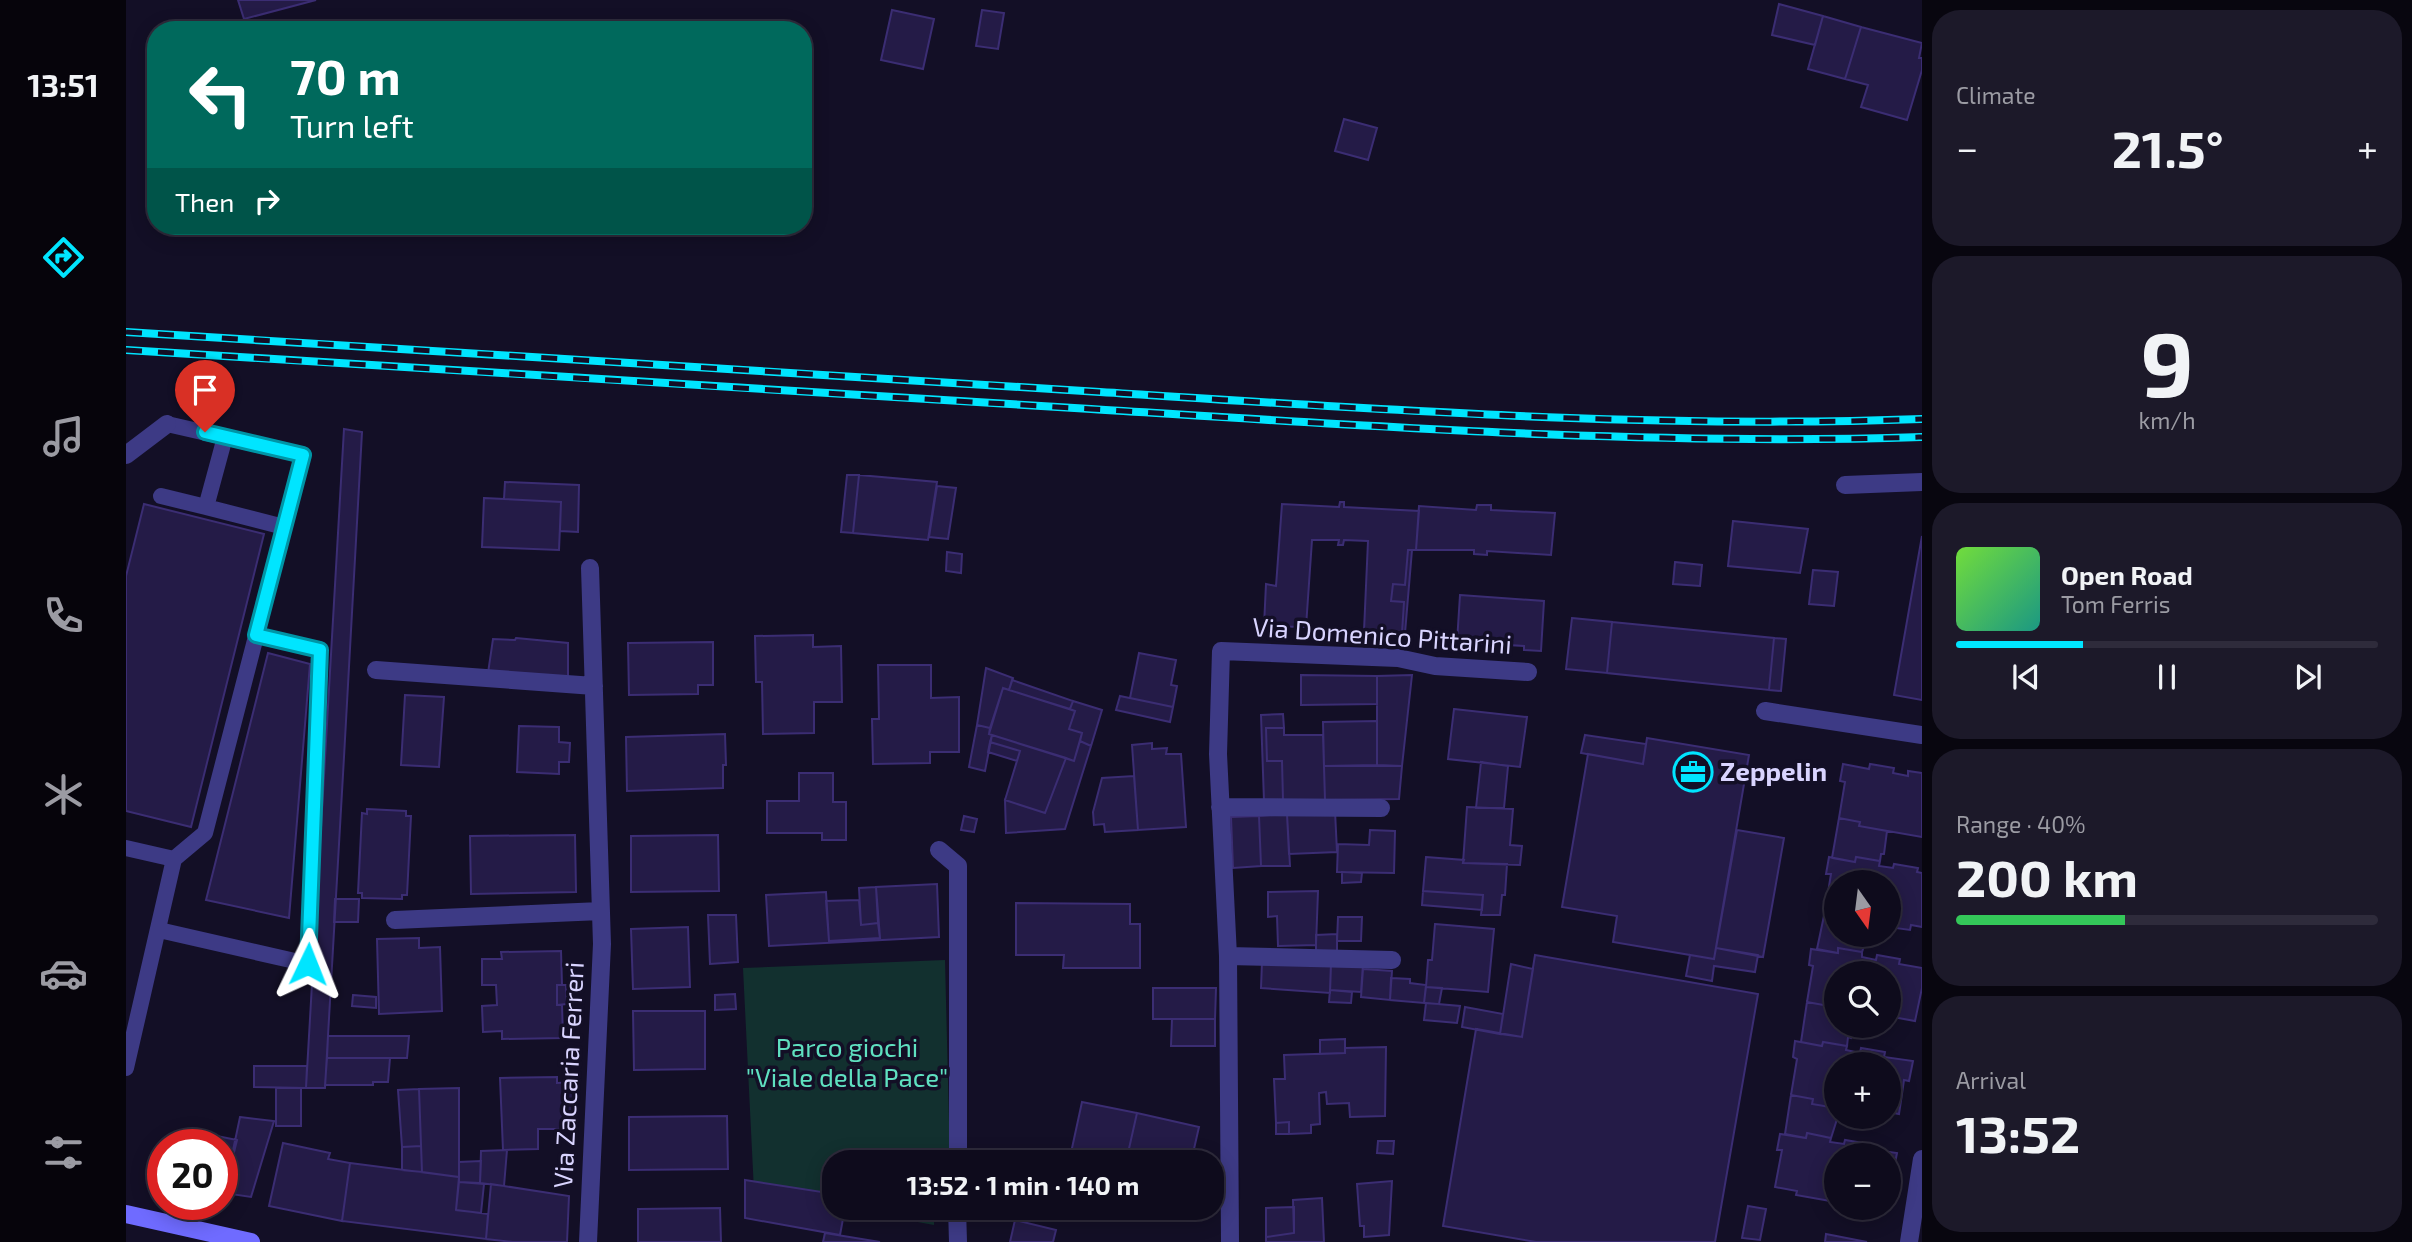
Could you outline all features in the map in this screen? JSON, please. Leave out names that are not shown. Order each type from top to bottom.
[{"type":"main road","points":[[126,1214],[248,1242]]},
{"type":"street","points":[[126,455],[167,424]]},
{"type":"street","points":[[1845,485],[1922,482]]},
{"type":"street","name":"Via Zaccaria Ferreri","points":[[588,1242],[601,958],[590,568]]},
{"type":"street","name":"Via Domenico Pittarini","points":[[1230,1242],[1228,956],[1218,754],[1221,651],[1398,658],[1435,666],[1528,672]]},
{"type":"street","points":[[376,670],[594,686]]},
{"type":"street","points":[[1765,711],[1922,736]]},
{"type":"street","points":[[1220,807],[1381,808]]},
{"type":"street","points":[[939,850],[958,866],[958,1150]]},
{"type":"street","points":[[395,920],[601,911]]},
{"type":"street","points":[[1228,956],[1392,960]]},
{"type":"street","points":[[1909,1242],[1922,1159]]},
{"type":"street","points":[[957,1220],[958,1242]]},
{"type":"lane","points":[[127,1059],[174,859],[205,833],[303,455],[167,424]]},
{"type":"lane","points":[[206,507],[225,437]]},
{"type":"lane","points":[[161,496],[284,527]]},
{"type":"lane","points":[[159,930],[308,964],[320,650],[256,635]]},
{"type":"lane","points":[[126,848],[174,859]]},
{"type":"green space","name":"Parco giochi \"Viale della Pace\"","points":[[945,960],[950,1150],[822,1150],[822,1204],[754,1191],[743,968]]},
{"type":"green space","points":[[907,1220],[934,1220],[934,1225]]},
{"type":"building","points":[[238,0],[316,0],[244,19]]},
{"type":"building","points":[[1779,4],[1823,16],[1815,45],[1772,35]]},
{"type":"building","points":[[892,10],[934,19],[923,69],[881,60]]},
{"type":"building","points":[[982,10],[1004,13],[998,49],[976,46]]},
{"type":"building","points":[[1823,16],[1861,27],[1845,79],[1808,69]]},
{"type":"building","points":[[1861,27],[1922,43],[1919,58],[1922,58],[1922,70],[1907,120],[1861,107],[1868,85],[1845,79]]},
{"type":"building","points":[[1344,119],[1377,128],[1368,160],[1335,151]]},
{"type":"building","points":[[344,429],[362,432],[325,1088],[306,1088]]},
{"type":"building","points":[[847,475],[859,475],[853,533],[841,532]]},
{"type":"building","points":[[859,475],[937,482],[928,540],[853,533]]},
{"type":"building","points":[[505,482],[579,485],[578,532],[560,531],[561,502],[504,499]]},
{"type":"building","points":[[937,486],[956,488],[948,539],[929,537]]},
{"type":"building","points":[[484,498],[561,502],[559,550],[482,547]]},
{"type":"building","points":[[1340,502],[1344,502],[1344,507],[1419,511],[1416,550],[1408,550],[1405,585],[1393,584],[1391,601],[1404,602],[1402,633],[1364,631],[1368,541],[1344,540],[1343,545],[1338,545],[1339,540],[1312,540],[1306,627],[1264,626],[1266,584],[1276,586],[1282,504],[1339,507]]},
{"type":"building","points":[[144,504],[264,534],[191,827],[126,811],[126,576]]},
{"type":"building","points":[[1477,505],[1491,505],[1491,510],[1555,513],[1551,555],[1487,551],[1487,555],[1474,554],[1474,550],[1416,550],[1419,506],[1476,510]]},
{"type":"building","points":[[1733,521],[1808,529],[1800,573],[1728,566]]},
{"type":"building","points":[[1922,536],[1922,700],[1894,695]]},
{"type":"building","points":[[1408,550],[1412,550],[1405,633],[1402,633],[1404,602],[1391,601],[1393,584],[1405,585]]},
{"type":"building","points":[[947,552],[962,554],[961,573],[946,571]]},
{"type":"building","points":[[1675,562],[1702,565],[1700,586],[1673,584]]},
{"type":"building","points":[[1813,570],[1838,572],[1834,606],[1809,604]]},
{"type":"building","points":[[1460,595],[1544,601],[1541,651],[1524,650],[1524,646],[1457,642]]},
{"type":"building","points":[[1572,618],[1612,622],[1607,673],[1566,669]]},
{"type":"building","points":[[1612,622],[1774,638],[1769,690],[1607,673]]},
{"type":"building","points":[[813,635],[813,647],[841,646],[842,702],[814,702],[814,733],[763,734],[762,682],[756,682],[755,636]]},
{"type":"building","points":[[516,638],[568,643],[568,678],[488,673],[493,639]]},
{"type":"building","points":[[1774,638],[1786,639],[1781,691],[1769,690]]},
{"type":"building","points":[[713,642],[713,685],[698,685],[698,694],[629,695],[628,643]]},
{"type":"building","points":[[268,653],[310,664],[289,918],[206,900]]},
{"type":"building","points":[[1139,653],[1176,660],[1171,685],[1177,686],[1173,707],[1130,698]]},
{"type":"building","points":[[878,665],[931,665],[931,698],[959,697],[959,752],[930,752],[930,763],[873,764],[872,719],[879,719]]},
{"type":"building","points":[[986,668],[1013,678],[1009,690],[1003,688],[990,728],[977,725]]},
{"type":"building","points":[[1301,675],[1377,676],[1377,704],[1301,705]]},
{"type":"building","points":[[1412,675],[1402,766],[1377,765],[1377,676]]},
{"type":"building","points":[[1012,680],[1073,701],[1070,709],[1009,690]]},
{"type":"building","points":[[1003,688],[1075,711],[1069,729],[1082,733],[1074,761],[989,734]]},
{"type":"building","points":[[405,695],[444,697],[439,767],[401,765]]},
{"type":"building","points":[[1120,696],[1173,707],[1170,722],[1116,710]]},
{"type":"building","points":[[1073,701],[1102,710],[1091,746],[1080,741],[1082,733],[1069,729],[1075,711],[1070,709]]},
{"type":"building","points":[[1454,709],[1527,717],[1520,767],[1448,759]]},
{"type":"building","points":[[1283,714],[1284,728],[1266,728],[1267,761],[1282,761],[1283,800],[1264,801],[1261,715]]},
{"type":"building","points":[[1377,721],[1377,765],[1324,766],[1323,722]]},
{"type":"building","points":[[977,725],[990,728],[989,734],[992,735],[985,771],[969,767]]},
{"type":"building","points":[[519,726],[559,727],[559,742],[570,743],[569,762],[559,762],[559,774],[517,772]]},
{"type":"building","points":[[1266,728],[1284,728],[1284,735],[1323,735],[1325,800],[1283,800],[1282,761],[1267,761]]},
{"type":"building","points":[[725,734],[726,765],[723,765],[723,788],[627,791],[626,737]]},
{"type":"building","points":[[992,735],[1066,758],[1045,813],[1005,800],[1020,751],[990,742]]},
{"type":"building","points":[[1585,735],[1646,744],[1643,764],[1581,753]]},
{"type":"building","points":[[1647,738],[1749,755],[1714,959],[1613,942],[1617,916],[1562,907],[1588,754],[1643,764]]},
{"type":"building","points":[[1080,741],[1091,746],[1065,829],[1006,833],[1005,800],[1045,813],[1066,758],[1074,761]]},
{"type":"building","points":[[990,742],[1020,751],[1017,761],[988,752]]},
{"type":"building","points":[[1152,743],[1152,749],[1167,748],[1166,754],[1181,754],[1186,827],[1138,830],[1132,745]]},
{"type":"building","points":[[1481,762],[1508,766],[1504,808],[1476,808]]},
{"type":"building","points":[[1843,764],[1869,769],[1870,764],[1894,768],[1893,773],[1908,776],[1908,771],[1922,773],[1922,837],[1859,826],[1860,822],[1839,818],[1845,782],[1840,781]]},
{"type":"building","points":[[1324,766],[1402,766],[1399,799],[1325,800]]},
{"type":"building","points":[[799,773],[833,773],[833,802],[846,802],[846,840],[822,840],[822,833],[767,833],[767,801],[799,801]]},
{"type":"building","points":[[1134,776],[1138,830],[1105,832],[1104,824],[1094,825],[1093,812],[1102,778]]},
{"type":"building","points":[[1467,807],[1513,809],[1510,845],[1522,846],[1520,865],[1463,863]]},
{"type":"building","points":[[367,809],[406,811],[406,816],[411,816],[407,895],[402,895],[402,899],[362,898],[362,893],[358,893],[362,813],[367,814]]},
{"type":"building","points":[[1335,811],[1337,852],[1289,854],[1287,814]]},
{"type":"building","points":[[1287,814],[1290,866],[1261,866],[1259,816]]},
{"type":"building","points":[[964,816],[977,819],[974,832],[961,830]]},
{"type":"building","points":[[1259,816],[1261,866],[1233,868],[1231,817]]},
{"type":"building","points":[[1839,818],[1860,822],[1859,826],[1887,831],[1884,854],[1881,854],[1880,861],[1856,857],[1855,862],[1832,858]]},
{"type":"building","points":[[1370,830],[1395,831],[1394,873],[1337,872],[1338,844],[1369,845]]},
{"type":"building","points":[[1737,830],[1784,838],[1763,957],[1716,948]]},
{"type":"building","points":[[575,835],[576,892],[471,894],[470,836]]},
{"type":"building","points":[[718,835],[719,891],[631,892],[631,836]]},
{"type":"building","points":[[1426,857],[1464,860],[1463,863],[1507,864],[1505,895],[1502,895],[1500,915],[1481,915],[1483,895],[1423,891]]},
{"type":"building","points":[[1829,857],[1855,862],[1856,857],[1880,861],[1879,866],[1893,868],[1894,864],[1918,868],[1917,872],[1922,873],[1922,927],[1911,925],[1910,930],[1901,929],[1901,870],[1827,870]]},
{"type":"building","points":[[1342,872],[1362,873],[1361,882],[1342,883]]},
{"type":"building","points":[[937,884],[939,937],[769,946],[766,895],[826,892],[829,941],[880,938],[876,887]]},
{"type":"building","points":[[876,887],[878,923],[861,925],[859,888]]},
{"type":"building","points":[[1318,891],[1316,945],[1278,946],[1277,916],[1268,917],[1268,892]]},
{"type":"building","points":[[1423,891],[1483,895],[1482,910],[1422,905]]},
{"type":"building","points":[[335,899],[359,899],[358,922],[334,922]]},
{"type":"building","points":[[859,900],[861,925],[878,923],[880,938],[829,941],[826,901]]},
{"type":"building","points":[[1016,903],[1130,904],[1130,924],[1140,924],[1140,968],[1063,968],[1064,955],[1016,955]]},
{"type":"building","points":[[708,915],[736,915],[738,962],[710,964]]},
{"type":"building","points":[[1824,916],[1824,947],[1864,947],[1862,952],[1838,948],[1838,953],[1817,949]]},
{"type":"building","points":[[1338,917],[1362,917],[1361,941],[1337,941]]},
{"type":"building","points":[[1435,924],[1494,929],[1488,992],[1426,987],[1428,960],[1432,960]]},
{"type":"building","points":[[688,927],[690,987],[633,989],[631,929]]},
{"type":"building","points":[[1337,934],[1337,952],[1316,951],[1316,935]]},
{"type":"building","points":[[419,938],[419,948],[440,947],[442,1011],[379,1014],[377,939]]},
{"type":"building","points":[[1716,948],[1758,955],[1755,972],[1714,966],[1712,981],[1686,976],[1690,955],[1714,959]]},
{"type":"building","points":[[1838,948],[1862,952],[1862,957],[1876,960],[1877,955],[1900,959],[1900,961],[1824,961],[1824,1005],[1807,1002],[1813,966],[1809,965],[1811,949],[1838,953]]},
{"type":"building","points":[[561,951],[562,985],[557,985],[557,1005],[562,1005],[563,1038],[502,1039],[502,1031],[483,1032],[482,1006],[497,1005],[496,985],[482,985],[482,959],[502,959],[501,952]]},
{"type":"building","points":[[1535,955],[1758,994],[1715,1242],[1536,1242],[1443,1226],[1476,1029],[1522,1037]]},
{"type":"building","points":[[1262,962],[1331,965],[1330,993],[1261,988]]},
{"type":"building","points":[[1331,963],[1363,964],[1361,992],[1330,990]]},
{"type":"building","points":[[1511,964],[1533,969],[1522,1037],[1500,1034]]},
{"type":"building","points":[[1901,964],[1922,968],[1922,988],[1915,1021],[1901,1018]]},
{"type":"building","points":[[1363,969],[1392,971],[1390,1000],[1361,997]]},
{"type":"building","points":[[1391,978],[1410,979],[1410,983],[1426,985],[1424,1003],[1390,1000]]},
{"type":"building","points":[[557,985],[566,985],[567,1004],[557,1005]]},
{"type":"building","points":[[1426,987],[1442,988],[1439,1004],[1424,1003]]},
{"type":"building","points":[[1153,988],[1216,988],[1215,1019],[1153,1019]]},
{"type":"building","points":[[1330,990],[1352,992],[1351,1003],[1329,1002]]},
{"type":"building","points":[[735,994],[736,1009],[715,1010],[715,995]]},
{"type":"building","points":[[353,995],[376,997],[376,1008],[352,1006]]},
{"type":"building","points":[[1807,1002],[1824,1005],[1824,1038],[1848,1038],[1847,1046],[1823,1042],[1822,1046],[1801,1042]]},
{"type":"building","points":[[1426,1003],[1460,1006],[1457,1023],[1424,1020]]},
{"type":"building","points":[[1465,1007],[1503,1014],[1500,1034],[1462,1027]]},
{"type":"building","points":[[633,1011],[705,1011],[705,1069],[634,1070]]},
{"type":"building","points":[[1172,1019],[1215,1019],[1215,1046],[1171,1046]]},
{"type":"building","points":[[328,1036],[409,1036],[407,1058],[327,1058]]},
{"type":"building","points":[[1345,1039],[1345,1053],[1320,1054],[1320,1040]]},
{"type":"building","points":[[1795,1041],[1822,1046],[1823,1042],[1847,1046],[1846,1050],[1855,1052],[1824,1052],[1824,1106],[1812,1104],[1813,1099],[1791,1095],[1797,1059],[1793,1057]]},
{"type":"building","points":[[1386,1047],[1385,1116],[1350,1117],[1349,1103],[1327,1104],[1326,1092],[1319,1093],[1320,1124],[1311,1125],[1311,1133],[1289,1134],[1289,1122],[1276,1123],[1274,1079],[1285,1079],[1284,1055],[1345,1053],[1345,1048]]},
{"type":"building","points":[[1861,1048],[1885,1052],[1860,1052]]},
{"type":"building","points":[[327,1058],[390,1058],[388,1082],[373,1082],[373,1085],[325,1085]]},
{"type":"building","points":[[1901,1059],[1913,1061],[1909,1081],[1904,1080],[1901,1100]]},
{"type":"building","points":[[254,1066],[307,1066],[306,1088],[254,1087]]},
{"type":"building","points":[[557,1077],[557,1083],[576,1082],[576,1129],[538,1129],[538,1149],[503,1150],[500,1078]]},
{"type":"building","points":[[276,1088],[301,1088],[301,1126],[276,1126]]},
{"type":"building","points":[[459,1088],[459,1177],[422,1172],[419,1089]]},
{"type":"building","points":[[419,1089],[421,1146],[402,1147],[398,1090]]},
{"type":"building","points":[[1791,1095],[1813,1099],[1812,1104],[1824,1106],[1824,1129],[1834,1129],[1831,1138],[1807,1133],[1806,1138],[1785,1134]]},
{"type":"building","points":[[1082,1102],[1137,1113],[1129,1150],[1072,1150]]},
{"type":"building","points":[[1137,1113],[1199,1127],[1194,1150],[1129,1150]]},
{"type":"building","points":[[727,1116],[728,1169],[629,1170],[629,1117]]},
{"type":"building","points":[[240,1117],[274,1121],[251,1197],[238,1195],[237,1129]]},
{"type":"building","points":[[1289,1122],[1289,1134],[1276,1134],[1276,1123]]},
{"type":"building","points":[[1807,1133],[1831,1138],[1830,1142],[1837,1143],[1824,1143],[1824,1200],[1796,1195],[1797,1191],[1775,1187],[1782,1150],[1777,1150],[1780,1134],[1806,1138]]},
{"type":"building","points":[[1378,1141],[1394,1141],[1393,1154],[1377,1153]]},
{"type":"building","points":[[283,1143],[330,1153],[328,1159],[350,1163],[342,1221],[269,1206]]},
{"type":"building","points":[[421,1146],[422,1172],[402,1170],[402,1147]]},
{"type":"building","points":[[507,1150],[504,1186],[480,1183],[481,1151]]},
{"type":"building","points":[[481,1161],[480,1183],[459,1182],[459,1162]]},
{"type":"building","points":[[350,1163],[459,1177],[456,1210],[488,1214],[486,1239],[342,1221]]},
{"type":"building","points":[[745,1180],[822,1192],[822,1220],[843,1220],[840,1235],[745,1218]]},
{"type":"building","points":[[1392,1181],[1389,1235],[1364,1237],[1364,1226],[1360,1226],[1357,1184]]},
{"type":"building","points":[[459,1182],[484,1184],[481,1213],[456,1210]]},
{"type":"building","points":[[491,1184],[569,1196],[567,1242],[486,1239]]},
{"type":"building","points":[[1322,1198],[1324,1242],[1266,1242],[1266,1237],[1294,1233],[1293,1200]]},
{"type":"building","points":[[1748,1206],[1766,1209],[1760,1240],[1742,1238]]},
{"type":"building","points":[[1294,1207],[1294,1233],[1266,1237],[1266,1208]]},
{"type":"building","points":[[720,1208],[721,1242],[638,1242],[638,1209]]},
{"type":"building","points":[[1015,1220],[1056,1230],[1053,1242],[1010,1242]]},
{"type":"building","points":[[825,1233],[880,1242],[823,1242]]},
{"type":"building","points":[[1826,1234],[1867,1242],[1825,1242]]},
{"type":"railway","points":[[126,332],[1511,416],[1716,421],[1922,419]]},
{"type":"railway","points":[[126,350],[1506,433],[1714,439],[1922,437]]},
{"type":"place","name":"Zeppelin","points":[[1693,772]]},
{"type":"route","points":[[205,432],[303,455],[256,635],[320,650],[308,964]]}]
